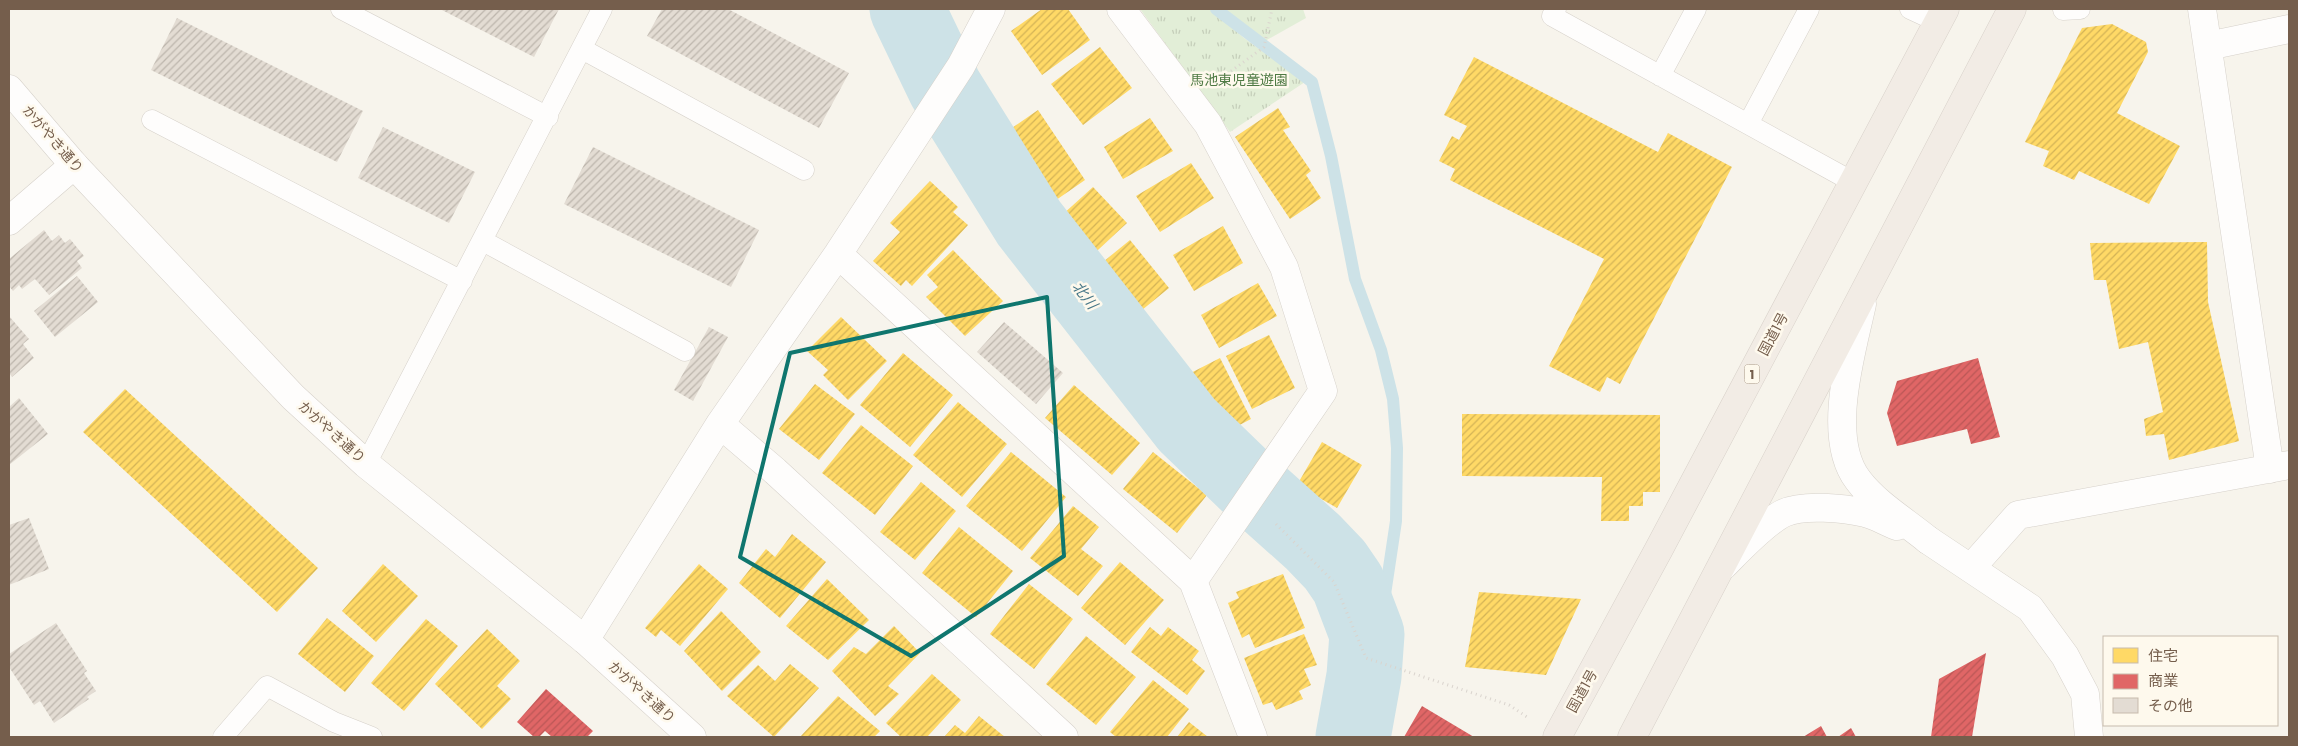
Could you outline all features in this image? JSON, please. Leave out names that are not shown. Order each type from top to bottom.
[{"type":"highway","points":[[1632,737],[2012,9]]},
{"type":"highway","name":"国道1号","points":[[1557,737],[1942,16]]},
{"type":"street","points":[[585,640],[720,424],[838,254],[961,66],[991,9]]},
{"type":"street","points":[[1120,9],[1208,124],[1284,268],[1323,391],[1251,499],[1193,581]]},
{"type":"street","points":[[1970,568],[2018,515],[2280,467],[2202,9]]},
{"type":"street","points":[[2208,46],[2289,30]]},
{"type":"street","name":"かがやき通り","points":[[9,89],[74,165],[293,397],[366,464],[585,640],[692,737]]},
{"type":"street","points":[[9,221],[74,165]]},
{"type":"street","points":[[838,254],[1193,581],[1253,737]]},
{"type":"street","points":[[1866,287],[1847,374],[1842,426],[1846,454],[1857,479],[1876,498],[1928,540],[2030,608],[2065,656],[2085,694],[2089,737]]},
{"type":"street","points":[[720,424],[775,471],[1064,737]]},
{"type":"street","points":[[1721,567],[1756,535],[1785,513],[1813,508],[1866,513],[1928,540]]},
{"type":"lane","points":[[341,9],[548,117]]},
{"type":"lane","points":[[366,464],[548,117],[602,9]]},
{"type":"lane","points":[[1556,9],[1552,16],[1853,182]]},
{"type":"lane","points":[[1660,76],[1696,9]]},
{"type":"lane","points":[[1748,124],[1809,9]]},
{"type":"lane","points":[[1910,9],[1942,16]]},
{"type":"lane","points":[[582,49],[804,170]]},
{"type":"lane","points":[[152,120],[462,281]]},
{"type":"lane","points":[[483,241],[685,351]]},
{"type":"lane","points":[[223,737],[267,686],[334,722],[372,737]]},
{"type":"path","points":[[1191,102],[1264,47],[1272,9]]},
{"type":"path","points":[[1251,499],[1334,582],[1366,658],[1509,705],[1557,737]]},
{"type":"highlighted area","points":[[1047,297],[1064,556],[911,656],[740,557],[790,353]]},
{"type":"green space","name":"馬池東児童遊園","points":[[1140,9],[1210,9],[1244,38],[1305,82],[1230,132]]},
{"type":"green space","points":[[1225,9],[1303,9],[1306,18],[1265,41]]},
{"type":"building: 住宅","points":[[1042,9],[1068,9],[1090,40],[1042,75],[1011,31]]},
{"type":"building: 住宅","points":[[2112,24],[2146,42],[2148,52],[2117,113],[2180,146],[2149,204],[2079,171],[2074,180],[2043,166],[2049,151],[2025,142],[2082,28]]},
{"type":"building: 住宅","points":[[1100,47],[1132,88],[1083,125],[1051,84]]},
{"type":"building: 住宅","points":[[1474,57],[1658,152],[1668,133],[1732,167],[1620,384],[1607,377],[1600,392],[1549,366],[1604,259],[1450,180],[1455,169],[1439,161],[1452,136],[1459,140],[1467,126],[1444,115]]},
{"type":"building: 住宅","points":[[1278,108],[1290,127],[1283,130],[1311,171],[1306,175],[1321,198],[1290,219],[1235,137]]},
{"type":"building: 住宅","points":[[1038,110],[1085,180],[1046,207],[999,137]]},
{"type":"building: 住宅","points":[[1150,118],[1173,151],[1123,179],[1104,147]]},
{"type":"building: 住宅","points":[[1191,163],[1214,198],[1160,232],[1136,196]]},
{"type":"building: 住宅","points":[[930,181],[958,207],[953,212],[968,225],[912,286],[906,280],[901,286],[873,261],[900,232],[890,223]]},
{"type":"building: 住宅","points":[[1093,187],[1127,223],[1085,262],[1051,225]]},
{"type":"building: 住宅","points":[[1223,226],[1243,263],[1194,291],[1173,255]]},
{"type":"building: 住宅","points":[[1130,240],[1169,288],[1142,310],[1103,262]]},
{"type":"building: 住宅","points":[[2207,242],[2208,302],[2239,441],[2169,460],[2164,434],[2146,436],[2144,419],[2163,412],[2148,342],[2119,349],[2106,280],[2094,280],[2090,243]]},
{"type":"building: 住宅","points":[[953,250],[1003,301],[965,336],[926,297],[938,287],[927,275]]},
{"type":"building: 住宅","points":[[1258,283],[1277,316],[1219,348],[1201,315]]},
{"type":"building: 住宅","points":[[841,317],[887,361],[848,400],[823,375],[828,370],[807,351]]},
{"type":"building: 住宅","points":[[1269,335],[1295,388],[1252,409],[1226,356]]},
{"type":"building: 住宅","points":[[903,353],[953,395],[910,447],[860,405]]},
{"type":"building: 住宅","points":[[1220,358],[1251,419],[1230,430],[1225,418],[1217,422],[1209,407],[1199,413],[1181,378]]},
{"type":"building: 住宅","points":[[815,384],[855,414],[819,460],[779,429]]},
{"type":"building: 住宅","points":[[1074,385],[1140,443],[1112,475],[1045,418]]},
{"type":"building: 住宅","points":[[125,389],[318,568],[277,612],[83,432]]},
{"type":"building: 住宅","points":[[958,402],[1007,444],[962,497],[913,455]]},
{"type":"building: 住宅","points":[[1462,414],[1660,415],[1660,492],[1643,492],[1643,506],[1629,506],[1629,521],[1601,521],[1602,477],[1462,476]]},
{"type":"building: 住宅","points":[[861,425],[913,466],[875,515],[822,473]]},
{"type":"building: 住宅","points":[[1322,442],[1362,465],[1337,508],[1297,485]]},
{"type":"building: 住宅","points":[[1011,452],[1066,497],[1022,551],[966,506]]},
{"type":"building: 住宅","points":[[1153,452],[1207,495],[1177,533],[1123,489]]},
{"type":"building: 住宅","points":[[921,482],[956,511],[915,560],[880,532]]},
{"type":"building: 住宅","points":[[1073,506],[1099,527],[1081,549],[1103,566],[1078,596],[1030,558]]},
{"type":"building: 住宅","points":[[959,527],[1013,571],[976,617],[922,573]]},
{"type":"building: 住宅","points":[[792,534],[826,562],[780,618],[739,583],[766,549],[775,557]]},
{"type":"building: 住宅","points":[[1120,562],[1164,600],[1125,645],[1081,608]]},
{"type":"building: 住宅","points":[[383,564],[418,596],[376,642],[342,611]]},
{"type":"building: 住宅","points":[[699,564],[728,589],[680,646],[661,630],[656,637],[645,628]]},
{"type":"building: 住宅","points":[[1283,574],[1305,628],[1255,648],[1249,634],[1242,638],[1228,603],[1239,598],[1236,592]]},
{"type":"building: 住宅","points":[[827,579],[869,620],[828,660],[786,626]]},
{"type":"building: 住宅","points":[[1029,584],[1073,619],[1034,669],[990,634]]},
{"type":"building: 住宅","points":[[1479,592],[1581,599],[1546,675],[1465,667]]},
{"type":"building: 住宅","points":[[721,611],[761,652],[722,691],[684,651]]},
{"type":"building: 住宅","points":[[327,618],[374,656],[345,692],[298,654]]},
{"type":"building: 住宅","points":[[426,619],[458,646],[404,711],[371,683]]},
{"type":"building: 住宅","points":[[894,626],[920,653],[888,686],[899,694],[875,716],[832,671],[854,647],[866,654]]},
{"type":"building: 住宅","points":[[1150,627],[1161,636],[1168,627],[1199,651],[1192,660],[1205,671],[1187,695],[1131,652]]},
{"type":"building: 住宅","points":[[487,629],[520,661],[497,686],[511,699],[482,729],[435,684]]},
{"type":"building: 住宅","points":[[1304,634],[1317,665],[1304,669],[1311,685],[1299,691],[1303,699],[1276,710],[1272,702],[1263,705],[1244,658]]},
{"type":"building: 住宅","points":[[1086,636],[1136,677],[1096,725],[1046,684]]},
{"type":"building: 住宅","points":[[790,664],[819,688],[774,737],[727,696],[758,665],[775,681]]},
{"type":"building: 住宅","points":[[932,674],[961,700],[927,737],[901,737],[886,723]]},
{"type":"building: 住宅","points":[[1153,680],[1189,709],[1167,737],[1116,737],[1110,732]]},
{"type":"building: 住宅","points":[[838,696],[880,731],[874,737],[800,737]]},
{"type":"building: 住宅","points":[[979,716],[1005,737],[944,737],[955,725],[965,733]]},
{"type":"building: 住宅","points":[[1189,722],[1208,737],[1177,737]]},
{"type":"building: 商業","points":[[1978,358],[2000,437],[1971,444],[1967,429],[1897,446],[1887,413],[1897,381]]},
{"type":"building: 商業","points":[[1986,653],[1972,737],[1931,737],[1939,679]]},
{"type":"building: 商業","points":[[546,689],[593,731],[587,737],[552,737],[545,731],[539,737],[534,737],[517,722]]},
{"type":"building: 商業","points":[[1422,706],[1474,737],[1404,737]]},
{"type":"building: 商業","points":[[1821,726],[1827,737],[1803,737]]},
{"type":"building: 商業","points":[[1851,728],[1856,737],[1838,737]]},
{"type":"building: その他","points":[[440,9],[559,9],[534,57]]},
{"type":"building: その他","points":[[662,9],[728,9],[849,73],[819,128],[647,36]]},
{"type":"building: その他","points":[[177,18],[363,111],[337,162],[151,70]]},
{"type":"building: その他","points":[[383,127],[475,172],[449,223],[358,178]]},
{"type":"building: その他","points":[[593,147],[759,230],[731,287],[564,204]]},
{"type":"building: その他","points":[[44,230],[52,241],[59,235],[65,243],[70,239],[84,256],[77,261],[82,268],[49,295],[35,279],[22,289],[19,285],[13,291],[9,286],[9,259]]},
{"type":"building: その他","points":[[77,276],[98,302],[55,337],[34,311]]},
{"type":"building: その他","points":[[9,316],[29,339],[23,344],[34,358],[12,377],[9,373]]},
{"type":"building: その他","points":[[1004,322],[1063,373],[1036,404],[977,352]]},
{"type":"building: その他","points":[[709,327],[728,337],[693,401],[674,390]]},
{"type":"building: その他","points":[[19,398],[48,434],[9,465],[9,407]]},
{"type":"building: その他","points":[[29,518],[49,569],[9,585],[9,525]]},
{"type":"building: その他","points":[[56,623],[87,671],[84,673],[96,691],[87,697],[89,699],[54,723],[40,701],[34,705],[9,667],[9,654]]},
{"type":"waterway","name":"北川","points":[[907,9],[945,88],[1029,223],[1187,425],[1247,483],[1313,542],[1335,565],[1348,584],[1367,634],[1364,676],[1353,737]]},
{"type":"waterway","points":[[1216,9],[1312,82],[1331,156],[1355,279],[1381,350],[1393,399],[1397,448],[1396,521],[1384,601],[1367,634]]}]
